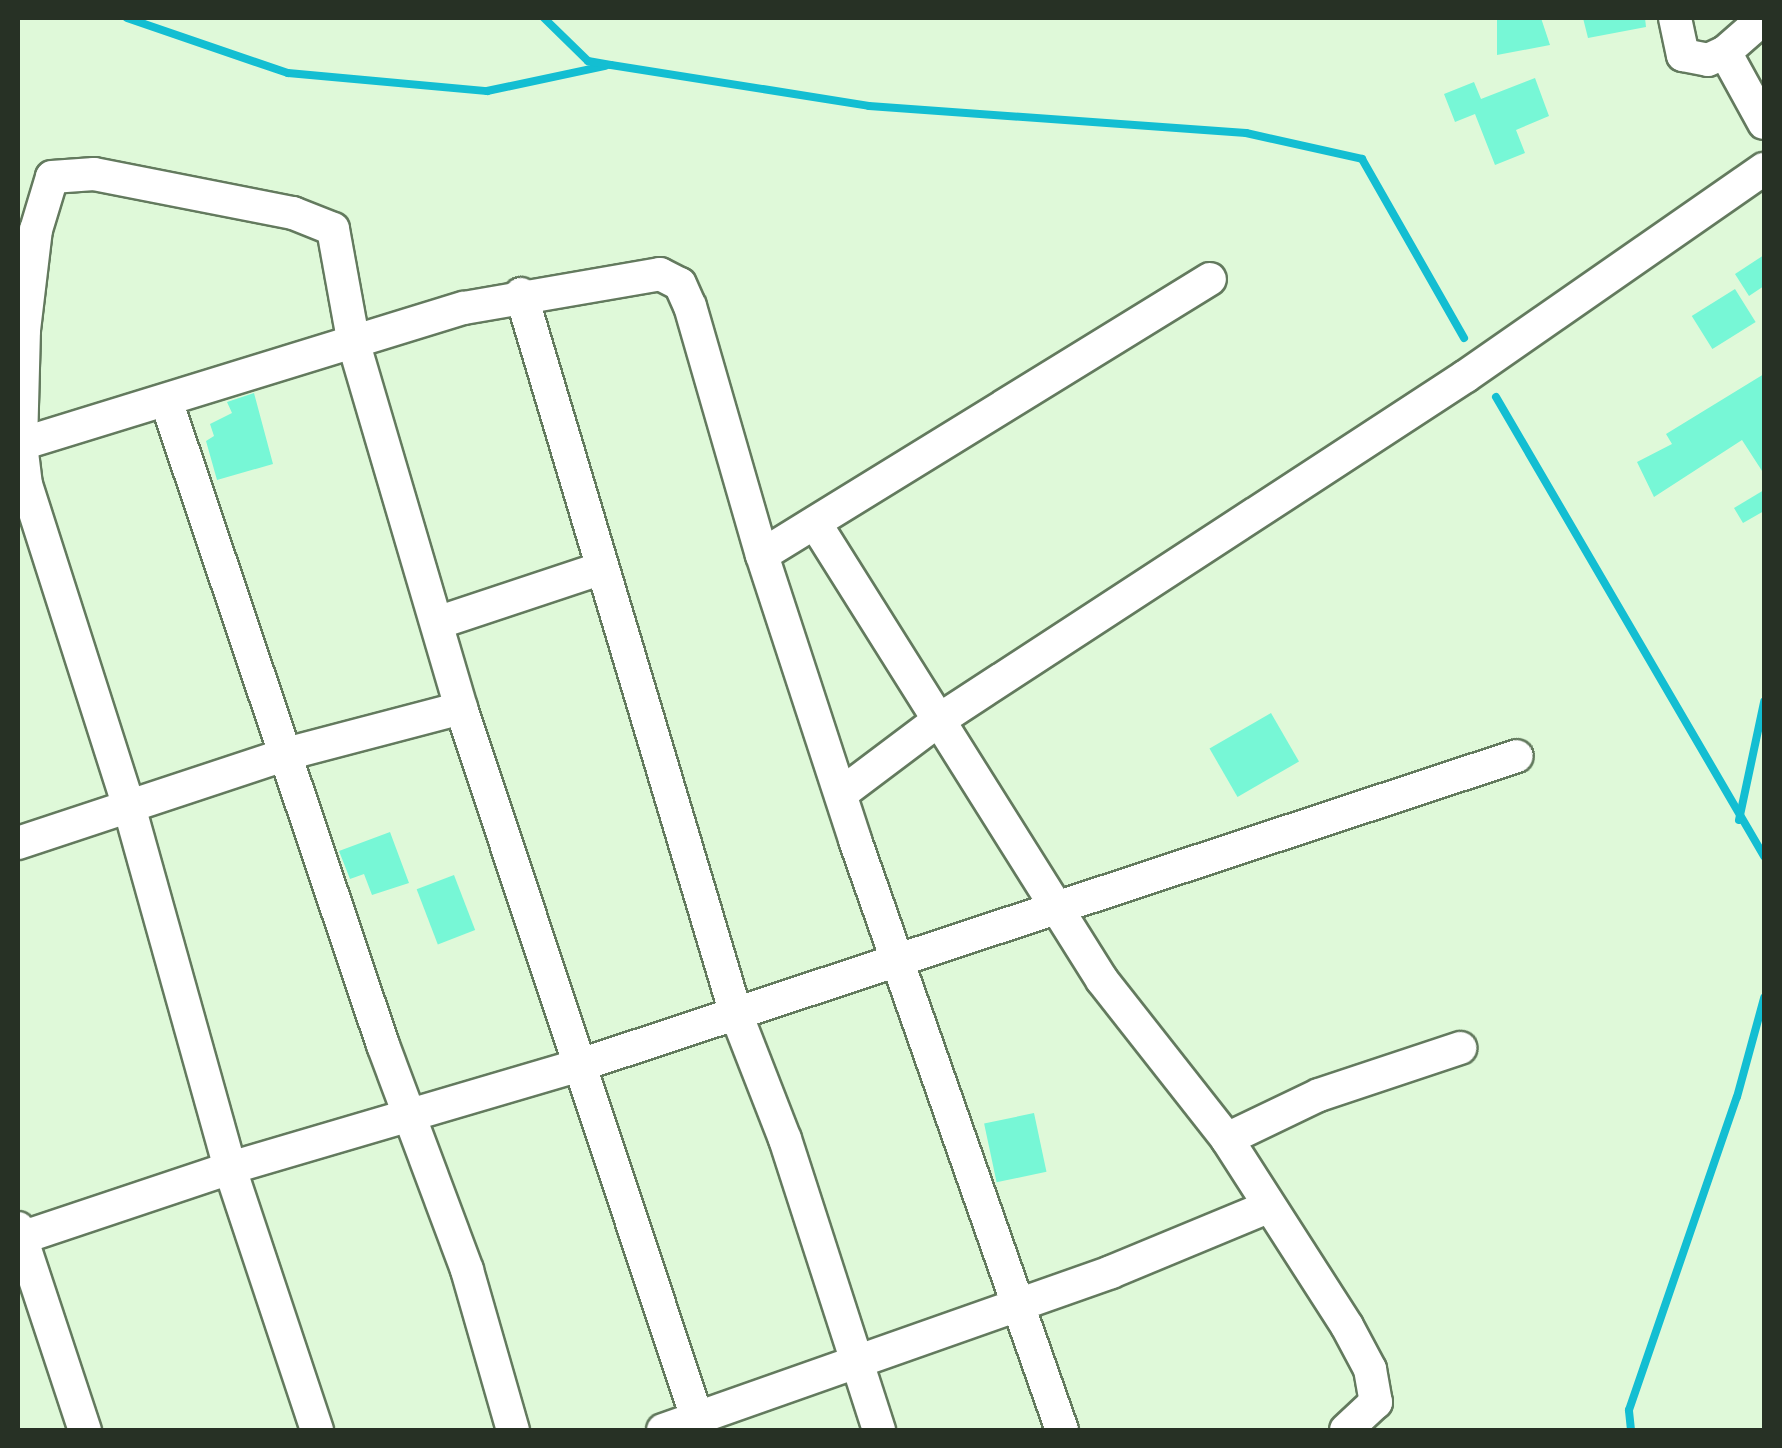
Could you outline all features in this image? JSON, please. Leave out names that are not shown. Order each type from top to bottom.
[{"type":"street","points":[[1674,18],[1684,54],[1708,60],[1725,52],[1764,18]]},
{"type":"street","points":[[1725,52],[1764,124]]},
{"type":"street","points":[[842,793],[939,720],[1466,376],[1764,170]]},
{"type":"street","points":[[317,1430],[230,1168],[128,807],[32,504],[21,444],[24,330],[36,230],[46,188],[64,172],[322,222],[340,243],[354,344],[440,622],[461,708],[583,1064],[699,1424]]},
{"type":"street","points":[[21,444],[521,294],[660,274],[680,284],[762,556],[1062,1430]]},
{"type":"street","points":[[762,556],[1210,280]]},
{"type":"street","points":[[521,294],[736,1011],[791,1156],[854,1365],[879,1430]]},
{"type":"street","points":[[166,400],[290,754],[359,974],[412,1114],[514,1430]]},
{"type":"street","points":[[815,522],[1063,909],[1102,980],[1226,1139],[1370,1369],[1376,1402],[1346,1430]]},
{"type":"street","points":[[440,622],[602,568]]},
{"type":"street","points":[[18,843],[290,754],[461,708]]},
{"type":"street","points":[[85,1430],[19,1235],[583,1064],[736,1011],[1063,909],[1516,756]]},
{"type":"street","points":[[1226,1139],[1320,1095],[1460,1048]]},
{"type":"street","points":[[663,1430],[699,1424],[1268,1207]]},
{"type":"building","points":[[1497,18],[1541,18],[1550,45],[1497,55]]},
{"type":"building","points":[[1583,18],[1645,18],[1646,27],[1588,38]]},
{"type":"building","points":[[1535,78],[1549,116],[1516,130],[1525,153],[1495,165],[1475,114],[1455,122],[1444,94],[1474,82],[1481,99]]},
{"type":"building","points":[[1764,255],[1764,286],[1749,296],[1735,274]]},
{"type":"building","points":[[1735,289],[1756,322],[1712,349],[1692,316]]},
{"type":"building","points":[[1764,374],[1764,474],[1742,440],[1654,497],[1637,462],[1672,444],[1666,434]]},
{"type":"building","points":[[254,393],[273,464],[217,480],[206,441],[214,436],[210,424],[232,413],[227,402]]},
{"type":"building","points":[[1764,490],[1764,511],[1743,523],[1734,508]]},
{"type":"building","points":[[1271,713],[1299,761],[1238,797],[1210,748]]},
{"type":"building","points":[[390,832],[409,883],[372,895],[364,874],[350,879],[339,851]]},
{"type":"building","points":[[454,875],[475,930],[438,944],[417,889]]},
{"type":"building","points":[[1034,1113],[1046,1172],[997,1182],[984,1124]]},
{"type":"waterway","points":[[127,18],[288,73],[487,91],[605,66]]},
{"type":"waterway","points":[[544,18],[588,61],[611,65],[869,106],[1246,133],[1362,159],[1464,338]]},
{"type":"waterway","points":[[1496,397],[1764,856]]},
{"type":"waterway","points":[[1739,820],[1764,702]]},
{"type":"waterway","points":[[1631,1430],[1629,1410],[1737,1097],[1764,998]]}]
